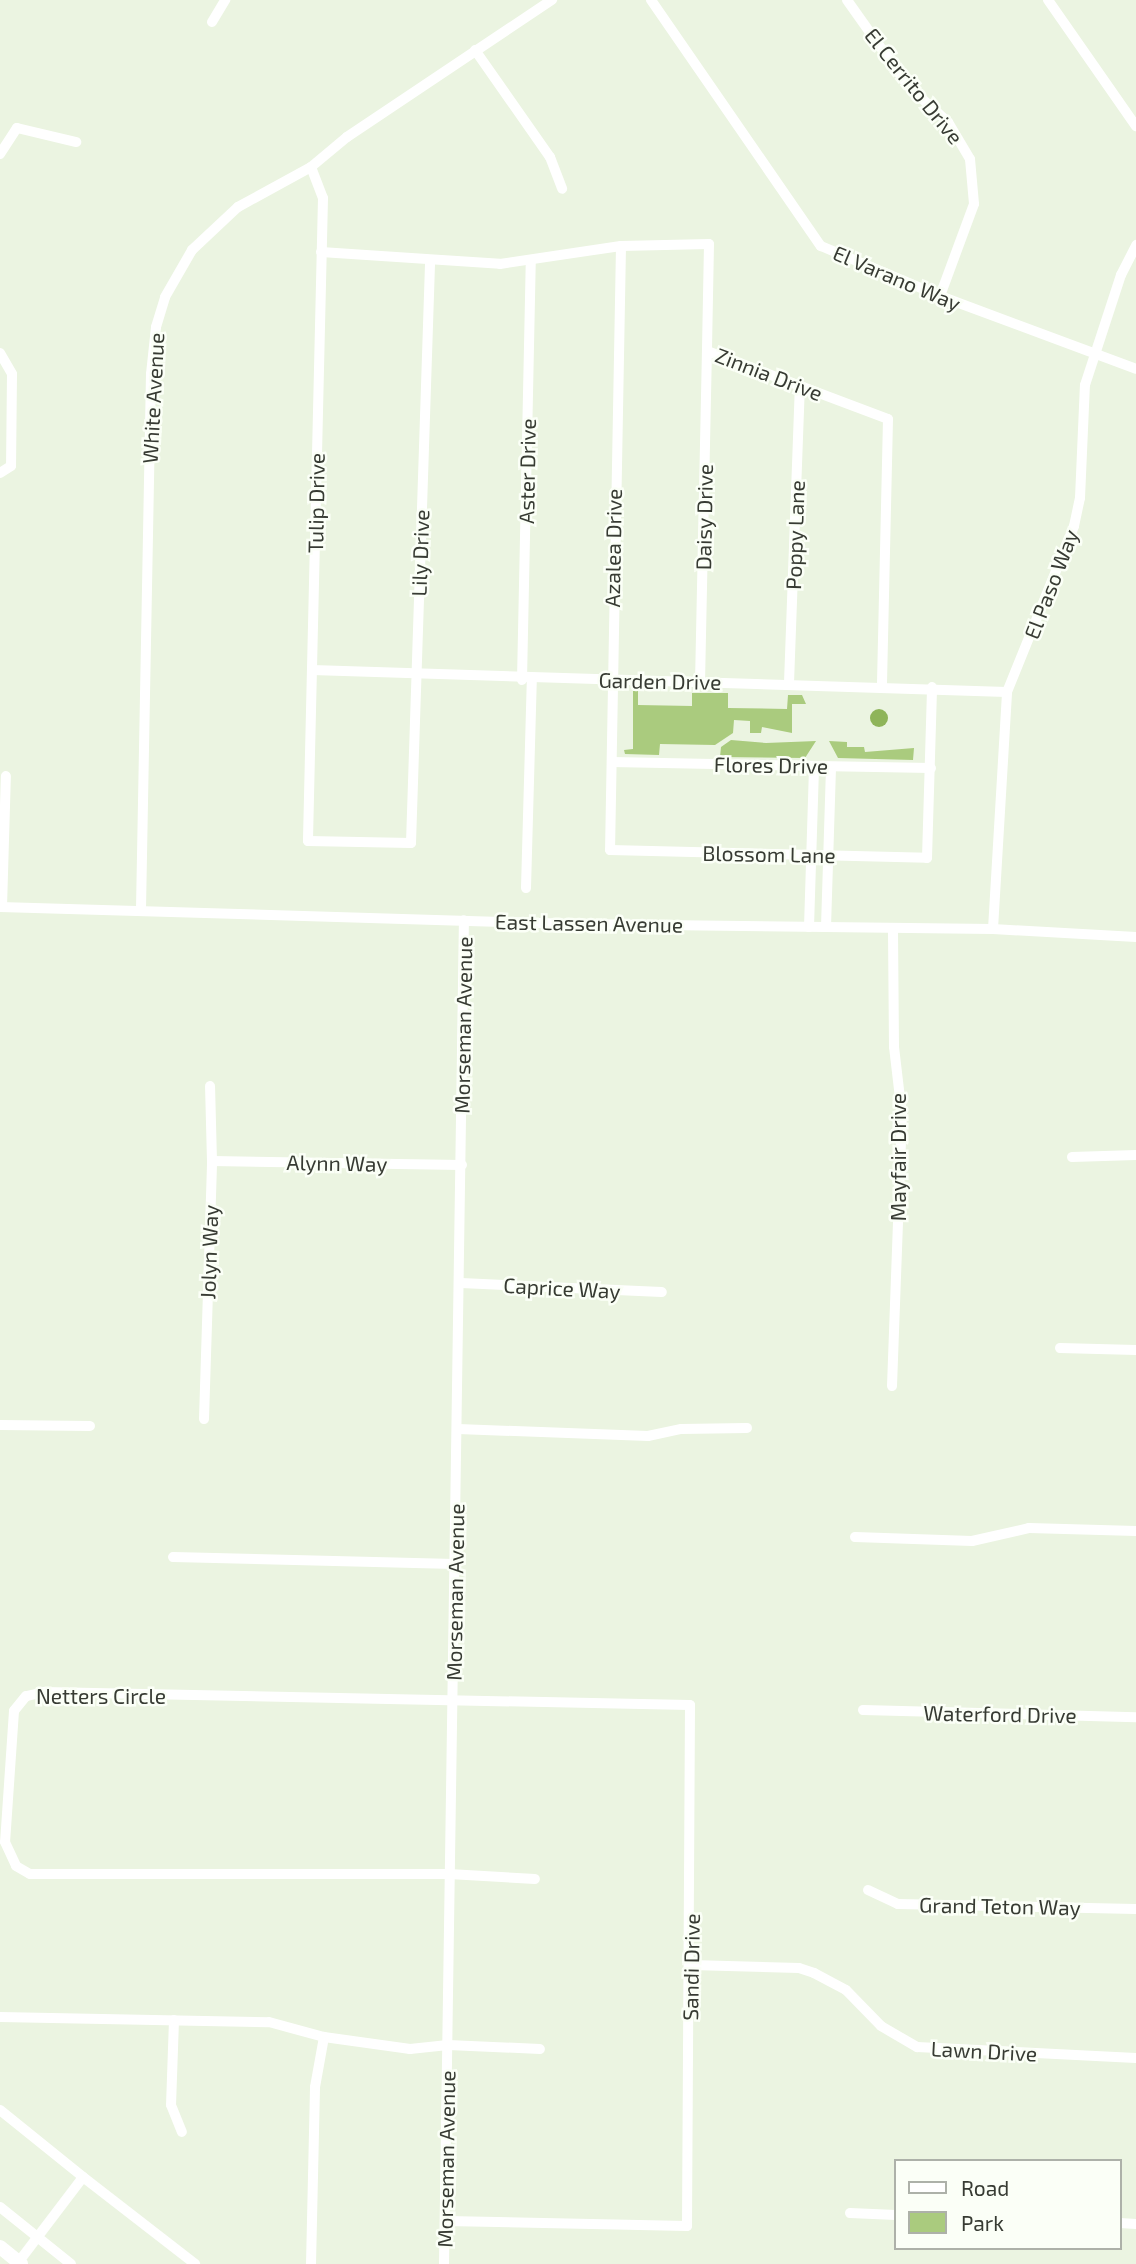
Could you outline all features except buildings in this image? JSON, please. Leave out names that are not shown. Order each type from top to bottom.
[{"type":"street","points":[[212,22],[225,0]]},
{"type":"street","name":"White Avenue","points":[[141,909],[142,712],[150,374],[156,327],[165,297],[192,250],[238,207],[312,167],[475,50],[551,0]]},
{"type":"street","name":"El Varano Way","points":[[651,0],[821,246],[940,296],[1136,369]]},
{"type":"street","name":"El Cerrito Drive","points":[[847,0],[908,86],[948,122],[970,159],[974,204],[940,296]]},
{"type":"street","points":[[1048,0],[1136,126]]},
{"type":"street","points":[[475,50],[550,157],[562,189]]},
{"type":"street","points":[[0,154],[17,128],[76,142]]},
{"type":"street","name":"Tulip Drive","points":[[312,167],[323,198],[308,841],[411,843]]},
{"type":"street","name":"Zinnia Drive","points":[[321,251],[430,263],[531,263],[621,246],[709,244],[707,351],[888,419],[882,686]]},
{"type":"street","name":"El Paso Way","points":[[993,929],[1007,692],[1074,526],[1080,498],[1085,385],[1093,353],[1136,245]]},
{"type":"street","name":"Azalea Drive","points":[[610,850],[610,680],[621,246]]},
{"type":"street","name":"Lily Drive","points":[[411,843],[430,263]]},
{"type":"street","name":"Aster Drive","points":[[526,888],[531,263]]},
{"type":"street","name":"Daisy Drive","points":[[700,683],[707,351]]},
{"type":"street","points":[[0,353],[12,374],[11,466],[0,472]]},
{"type":"street","name":"Poppy Lane","points":[[789,683],[800,387]]},
{"type":"street","name":"Garden Drive","points":[[312,670],[527,679],[932,687],[1007,692]]},
{"type":"street","points":[[931,768],[932,687]]},
{"type":"street","name":"Flores Drive","points":[[612,762],[931,768]]},
{"type":"street","points":[[809,927],[814,766]]},
{"type":"street","points":[[826,927],[831,766]]},
{"type":"street","name":"Blossom Lane","points":[[610,850],[927,858],[931,768]]},
{"type":"street","points":[[1,907],[6,776]]},
{"type":"street","name":"East Lassen Avenue","points":[[1,907],[464,920],[993,929],[1136,937]]},
{"type":"street","name":"Morseman Avenue","points":[[444,2264],[454,1564],[461,1283],[464,920]]},
{"type":"street","name":"Mayfair Drive","points":[[892,1386],[902,1115],[894,1047],[893,928]]},
{"type":"street","name":"Jolyn Way","points":[[204,1419],[212,1161],[210,1086]]},
{"type":"street","points":[[1072,1157],[1136,1155]]},
{"type":"street","name":"Alynn Way","points":[[212,1161],[461,1165]]},
{"type":"street","name":"Caprice Way","points":[[461,1283],[663,1292]]},
{"type":"street","points":[[1060,1348],[1136,1350]]},
{"type":"street","points":[[0,1425],[90,1426]]},
{"type":"street","points":[[458,1429],[648,1436],[681,1429],[747,1428]]},
{"type":"street","points":[[855,1537],[972,1541],[1029,1528],[1136,1531]]},
{"type":"street","points":[[173,1557],[454,1564]]},
{"type":"street","name":"Netters Circle","points":[[452,1703],[35,1693],[19,1702],[11,1720],[5,1842],[16,1867],[45,1876],[449,1874],[535,1879]]},
{"type":"street","name":"Sandi Drive","points":[[446,2221],[687,2226],[691,1965],[690,1705],[452,1703]]},
{"type":"street","name":"Waterford Drive","points":[[863,1710],[1136,1717]]},
{"type":"street","name":"Grand Teton Way","points":[[867,1890],[898,1904],[1136,1909]]},
{"type":"street","name":"Lawn Drive","points":[[691,1965],[799,1968],[814,1973],[846,1990],[881,2026],[917,2048],[1136,2058]]},
{"type":"street","points":[[0,2017],[269,2022],[324,2037],[410,2049],[448,2045],[540,2049]]},
{"type":"street","points":[[174,2020],[171,2105],[182,2132]]},
{"type":"street","points":[[311,2264],[315,2087],[324,2037]]},
{"type":"street","points":[[0,2110],[195,2264]]},
{"type":"street","points":[[0,2247],[19,2263],[83,2177]]},
{"type":"street","points":[[0,2207],[71,2264]]},
{"type":"street","points":[[849,2213],[894,2215]]},
{"type":"green space","points":[[633,691],[638,691],[638,705],[692,706],[692,693],[728,693],[728,708],[787,709],[788,695],[802,695],[806,704],[792,704],[792,733],[762,727],[761,733],[750,733],[750,721],[734,720],[733,733],[715,745],[660,744],[659,755],[625,754],[624,750],[633,749]]},
{"type":"green space","points":[[731,740],[766,743],[816,741],[805,758],[720,757],[721,747]]},
{"type":"green space","points":[[829,741],[847,742],[847,747],[864,747],[865,752],[914,748],[913,760],[838,758]]},
{"type":"shaded area","points":[[879,709],[885,712],[888,718],[885,724],[879,727],[873,724],[870,718],[873,712]]}]
